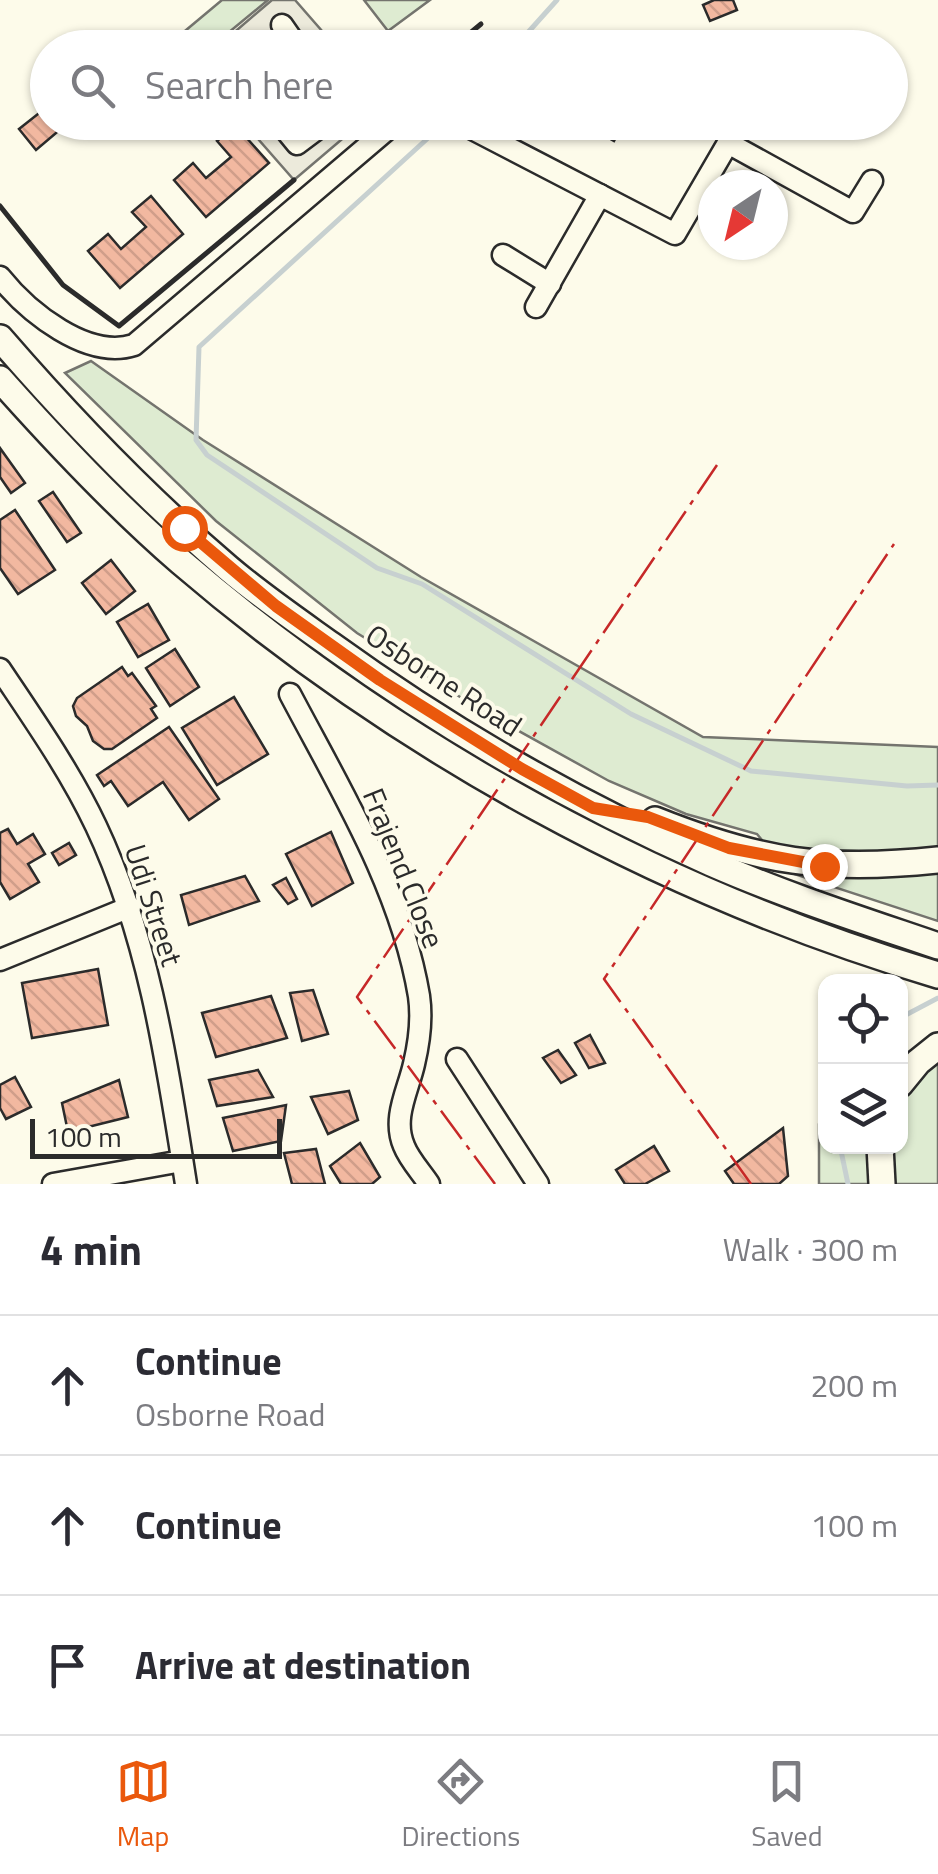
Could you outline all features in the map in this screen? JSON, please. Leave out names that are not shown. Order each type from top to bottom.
[{"type":"main road","name":"Osborne Road","points":[[0,338],[100,448],[229,569],[380,680],[522,769],[593,808],[714,864],[938,946]]},
{"type":"main road","name":"Osborne Road","points":[[0,380],[76,462],[178,560],[298,654],[436,748],[559,819],[691,883],[938,976]]},
{"type":"main road","points":[[593,808],[648,817],[729,848],[824,866],[938,860]]},
{"type":"main road","points":[[908,1074],[938,1046]]},
{"type":"main road","points":[[880,1154],[882,1184]]},
{"type":"street","points":[[282,25],[285,30]]},
{"type":"street","points":[[0,277],[29,306],[82,340],[120,349],[134,344],[375,140]]},
{"type":"street","points":[[494,140],[675,234],[728,143],[853,212],[872,181]]},
{"type":"street","points":[[536,307],[600,195]]},
{"type":"street","points":[[502,255],[550,284]]},
{"type":"street","name":"Udi Street","points":[[0,669],[70,776],[97,827],[130,907],[144,960],[186,1184]]},
{"type":"street","name":"Frajend Close","points":[[290,694],[349,806],[391,899],[408,952],[419,998],[420,1026],[414,1064],[401,1104],[400,1127],[404,1146],[430,1184]]},
{"type":"street","points":[[0,960],[130,907]]},
{"type":"street","points":[[457,1059],[538,1184]]},
{"type":"street","points":[[52,1184],[182,1162]]},
{"type":"green space","points":[[222,0],[268,0],[232,30],[186,30]]},
{"type":"green space","points":[[364,0],[430,0],[389,30]]},
{"type":"green space","points":[[91,361],[203,440],[421,577],[703,737],[938,747],[938,921],[788,872],[757,834],[686,814],[609,781],[481,710],[357,633],[216,521],[65,373]]},
{"type":"green space","points":[[938,1059],[938,1184],[819,1184],[819,1154],[908,1154],[908,1065]]},
{"type":"shaded area","points":[[272,0],[295,0],[321,30],[237,30]]},
{"type":"shaded area","points":[[259,140],[341,140],[294,180]]},
{"type":"building","points":[[714,0],[733,0],[737,10],[710,21],[703,5]]},
{"type":"building","points":[[30,120],[30,140],[48,140],[36,150],[19,129]]},
{"type":"building","points":[[248,140],[269,163],[206,217],[174,180],[193,163],[206,178],[231,157],[217,141]]},
{"type":"building","points":[[151,196],[183,234],[120,288],[88,251],[108,234],[121,249],[146,227],[132,212]]},
{"type":"building","points":[[0,448],[25,483],[11,493],[0,477]]},
{"type":"building","points":[[53,492],[81,533],[67,542],[39,501]]},
{"type":"building","points":[[15,510],[55,570],[18,594],[0,568],[0,520]]},
{"type":"building","points":[[111,560],[135,591],[106,614],[82,583]]},
{"type":"building","points":[[148,604],[169,640],[138,657],[117,622]]},
{"type":"building","points":[[175,649],[199,687],[170,706],[146,668]]},
{"type":"building","points":[[122,667],[128,676],[132,673],[156,706],[151,709],[157,718],[112,749],[104,749],[93,741],[73,706],[77,698]]},
{"type":"building","points":[[234,697],[268,754],[217,785],[182,728]]},
{"type":"building","points":[[169,727],[219,799],[189,820],[163,782],[128,806],[111,781],[104,786],[97,775]]},
{"type":"building","points":[[8,829],[17,844],[33,834],[45,854],[28,864],[39,882],[10,899],[0,882],[0,833]]},
{"type":"building","points":[[331,832],[353,883],[312,906],[286,854]]},
{"type":"building","points":[[69,843],[76,855],[59,865],[52,853]]},
{"type":"building","points":[[245,876],[259,901],[189,925],[181,895]]},
{"type":"building","points":[[286,878],[297,899],[288,904],[273,885]]},
{"type":"building","points":[[98,969],[108,1025],[32,1038],[22,983]]},
{"type":"building","points":[[313,990],[328,1034],[302,1041],[290,993]]},
{"type":"building","points":[[271,996],[287,1038],[216,1057],[202,1013]]},
{"type":"building","points":[[590,1035],[605,1063],[589,1068],[575,1043]]},
{"type":"building","points":[[558,1050],[576,1075],[561,1083],[543,1058]]},
{"type":"building","points":[[258,1070],[273,1097],[217,1106],[209,1080]]},
{"type":"building","points":[[15,1077],[31,1107],[6,1119],[0,1108],[0,1085]]},
{"type":"building","points":[[119,1080],[128,1117],[68,1132],[62,1103]]},
{"type":"building","points":[[349,1091],[358,1120],[328,1134],[311,1097]]},
{"type":"building","points":[[286,1105],[281,1141],[233,1151],[223,1118]]},
{"type":"building","points":[[783,1128],[788,1176],[779,1184],[734,1184],[725,1171]]},
{"type":"building","points":[[360,1143],[380,1177],[372,1184],[341,1184],[330,1166]]},
{"type":"building","points":[[654,1146],[669,1171],[645,1184],[625,1184],[616,1170]]},
{"type":"building","points":[[316,1149],[325,1184],[292,1184],[284,1153]]},
{"type":"waterway","points":[[530,30],[557,0]]},
{"type":"waterway","points":[[426,140],[199,347],[196,440],[207,455],[377,568],[422,584],[631,714],[751,771],[907,786],[938,785]]},
{"type":"waterway","points":[[908,1014],[938,998]]},
{"type":"waterway","points":[[842,1154],[848,1184]]},
{"type":"wall","points":[[474,30],[481,24]]},
{"type":"wall","points":[[0,206],[63,285],[119,326],[294,180]]},
{"type":"power","points":[[495,1184],[357,997],[717,465]]},
{"type":"power","points":[[751,1184],[604,979],[894,544]]},
{"type":"route","points":[[184,528],[276,606],[380,680],[522,769],[593,808],[648,817],[729,848],[824,866]]}]
